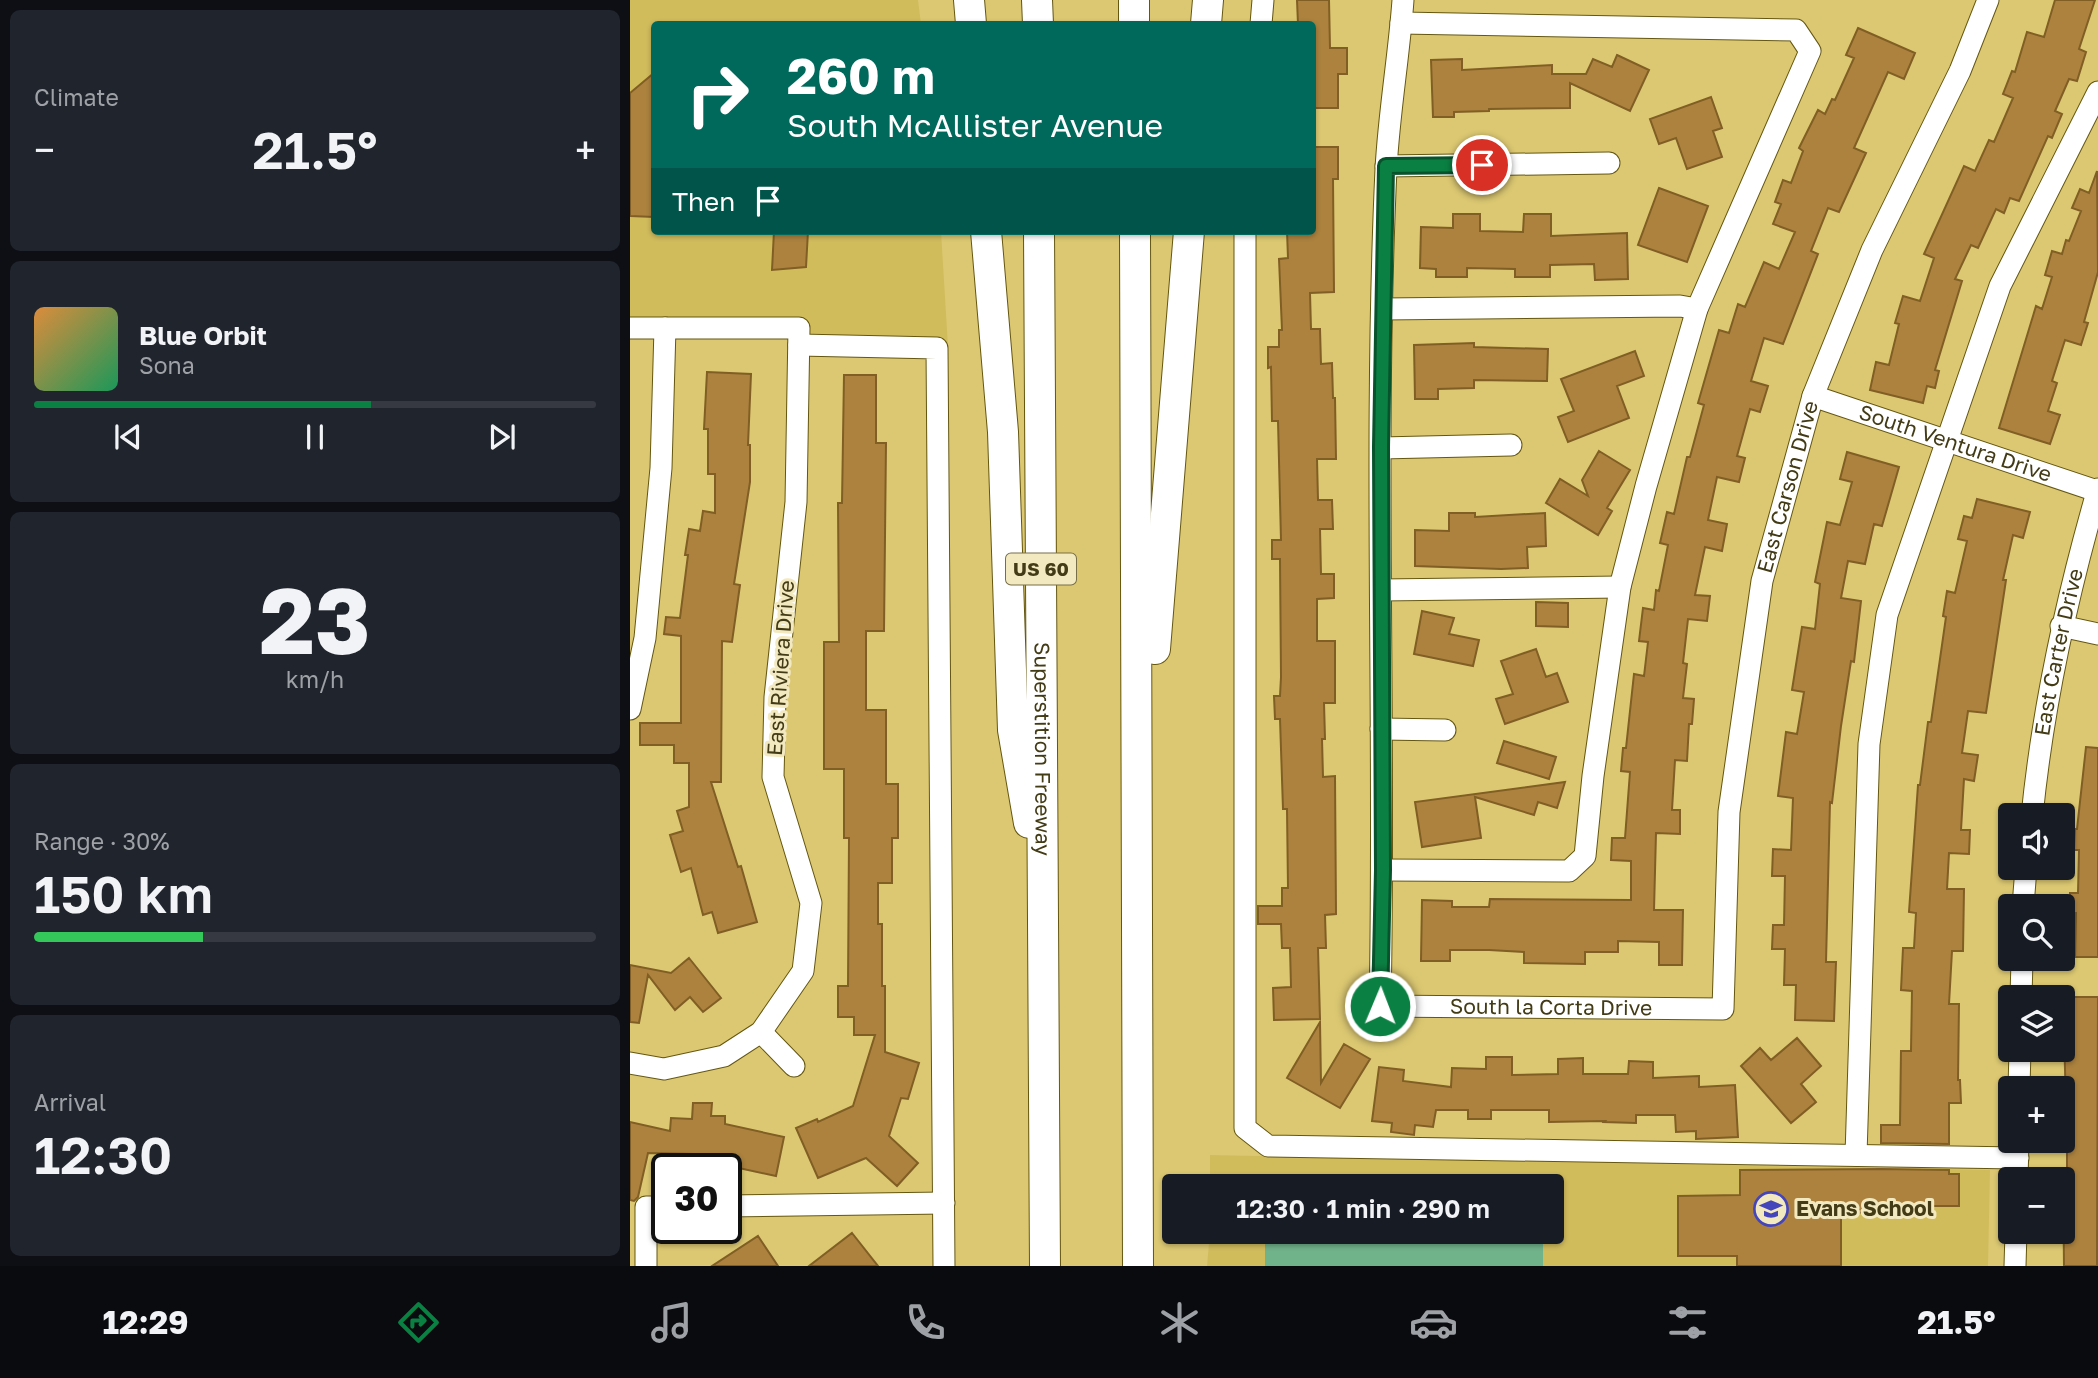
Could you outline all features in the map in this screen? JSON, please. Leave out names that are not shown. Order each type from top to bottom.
[{"type":"highway","points":[[969,0],[971,21]]},
{"type":"highway","points":[[1037,0],[1038,21]]},
{"type":"highway","points":[[1134,0],[1134,21]]},
{"type":"highway","points":[[1206,21],[1208,0]]},
{"type":"highway","points":[[986,235],[1003,432],[1013,730],[1044,906]]},
{"type":"highway","name":"Superstition Freeway","points":[[1039,235],[1045,1266]]},
{"type":"highway","points":[[1135,235],[1140,1266]]},
{"type":"highway","points":[[1138,848],[1189,235]]},
{"type":"street","points":[[1261,21],[1263,0]]},
{"type":"street","points":[[1401,23],[1796,30],[1810,51],[1697,309],[1619,587],[1585,856],[1569,871],[1383,870],[1381,447],[1386,166],[1403,0]]},
{"type":"street","name":"East Carson Drive","points":[[1723,1009],[1729,812],[1762,581],[1813,396],[1872,250],[1960,71],[1988,0]]},
{"type":"street","points":[[1856,1155],[1869,744],[1887,615],[2000,286],[2098,92]]},
{"type":"street","points":[[1386,166],[1609,163]]},
{"type":"street","points":[[1245,235],[1245,1128],[1268,1146],[1856,1155],[1998,1150]]},
{"type":"street","points":[[1383,309],[1680,306],[1697,309]]},
{"type":"street","points":[[630,328],[665,328],[937,348],[944,1266]]},
{"type":"street","points":[[630,709],[645,638],[661,468],[665,328]]},
{"type":"street","name":"East Riviera Drive","points":[[761,1032],[803,971],[811,903],[773,777],[775,697],[796,502],[799,337]]},
{"type":"street","name":"South Ventura Drive","points":[[1813,396],[2098,490]]},
{"type":"street","points":[[1381,447],[1511,445]]},
{"type":"street","name":"East Carter Drive","points":[[2033,803],[2038,755],[2062,626],[2098,490]]},
{"type":"street","points":[[1381,590],[1619,587]]},
{"type":"street","points":[[2062,626],[2098,634]]},
{"type":"street","points":[[1381,729],[1445,730]]},
{"type":"street","name":"South la Corta Drive","points":[[1383,870],[1380,1006],[1723,1009]]},
{"type":"street","points":[[630,1063],[664,1069],[723,1056],[761,1032],[794,1066]]},
{"type":"street","points":[[742,1206],[944,1203]]},
{"type":"street","points":[[646,1266],[646,1207],[651,1207]]},
{"type":"street","points":[[2015,1266],[2016,1244]]},
{"type":"shaded area","points":[[630,0],[918,0],[921,21],[651,21],[651,235],[941,235],[948,347],[799,345],[799,328],[630,328]]},
{"type":"shaded area","name":"Evans School","points":[[1210,1155],[1990,1170],[1988,1266],[1207,1266],[1209,1244],[1564,1244],[1564,1174],[1210,1174]]},
{"type":"green space","points":[[1265,1244],[1543,1244],[1543,1266],[1265,1266]]},
{"type":"building","points":[[1297,0],[1329,0],[1330,48],[1347,48],[1347,74],[1338,74],[1338,108],[1316,108],[1316,21],[1298,21]]},
{"type":"building","points":[[2055,0],[2095,0],[2079,49],[2086,52],[2077,81],[2069,79],[2055,111],[2062,114],[2052,138],[2048,136],[2019,201],[2010,198],[2004,213],[1996,209],[1978,248],[1971,245],[1955,279],[1962,281],[1935,370],[1939,371],[1935,388],[1927,386],[1923,403],[1870,390],[1876,362],[1889,365],[1899,324],[1895,323],[1903,296],[1920,301],[1934,258],[1924,254],[1964,166],[1975,171],[1989,140],[1994,142],[2013,98],[2003,94],[2012,71],[2015,72],[2027,32],[2044,37]]},
{"type":"building","points":[[1858,28],[1915,53],[1904,79],[1888,72],[1854,148],[1866,153],[1839,212],[1828,208],[1811,251],[1818,254],[1783,344],[1764,338],[1751,381],[1768,386],[1760,412],[1750,409],[1737,456],[1745,458],[1739,482],[1717,477],[1708,520],[1727,524],[1722,551],[1705,547],[1695,595],[1710,596],[1707,621],[1688,619],[1683,663],[1687,664],[1683,698],[1694,699],[1692,724],[1689,724],[1687,761],[1675,760],[1672,810],[1680,810],[1680,834],[1656,833],[1654,910],[1683,910],[1682,965],[1659,965],[1659,942],[1618,941],[1618,952],[1585,952],[1585,964],[1524,963],[1524,952],[1489,950],[1450,950],[1450,961],[1421,961],[1422,900],[1452,901],[1452,907],[1489,907],[1490,899],[1631,900],[1631,861],[1611,860],[1612,838],[1625,838],[1630,772],[1621,771],[1623,748],[1626,748],[1634,674],[1644,676],[1648,642],[1639,641],[1643,608],[1654,610],[1656,590],[1659,591],[1668,545],[1660,543],[1667,512],[1674,514],[1687,457],[1690,457],[1704,405],[1698,403],[1719,330],[1729,333],[1738,304],[1745,307],[1764,262],[1779,269],[1795,232],[1773,224],[1781,204],[1775,202],[1783,180],[1791,183],[1803,151],[1799,148],[1818,110],[1825,114],[1832,99],[1835,100],[1854,58],[1846,55]]},
{"type":"building","points":[[1617,55],[1649,70],[1630,111],[1570,83],[1570,108],[1489,109],[1454,112],[1454,117],[1433,117],[1431,60],[1462,59],[1462,70],[1552,65],[1552,74],[1586,74],[1593,59],[1612,67]]},
{"type":"building","points":[[651,76],[651,217],[630,216],[630,93]]},
{"type":"building","points":[[1711,97],[1722,128],[1713,131],[1722,157],[1687,169],[1676,138],[1659,144],[1650,119]]},
{"type":"building","points":[[1316,147],[1338,147],[1338,179],[1333,179],[1334,292],[1310,293],[1311,329],[1320,329],[1321,364],[1332,363],[1335,398],[1336,459],[1317,459],[1318,500],[1332,500],[1333,529],[1320,529],[1321,574],[1334,574],[1334,598],[1317,599],[1317,641],[1335,641],[1335,703],[1324,703],[1325,739],[1322,739],[1323,777],[1335,776],[1336,914],[1325,915],[1326,948],[1318,948],[1320,1019],[1274,1020],[1273,988],[1291,987],[1290,948],[1282,948],[1281,924],[1258,924],[1258,906],[1282,906],[1282,888],[1288,888],[1287,809],[1283,809],[1280,719],[1275,719],[1274,696],[1280,696],[1281,677],[1280,559],[1272,559],[1272,540],[1281,540],[1278,421],[1272,421],[1268,347],[1279,347],[1279,330],[1282,330],[1279,259],[1288,258],[1287,235],[1316,235]]},
{"type":"building","points":[[2097,171],[2098,272],[2084,322],[2088,323],[2081,345],[2065,340],[2052,381],[2057,383],[2048,411],[2060,415],[2050,444],[1999,428],[2036,306],[2042,309],[2052,277],[2045,275],[2052,251],[2062,254],[2081,211],[2072,208],[2080,189],[2089,193]]},
{"type":"building","points":[[1659,188],[1708,206],[1687,262],[1638,245]]},
{"type":"building","points":[[1453,214],[1480,214],[1480,231],[1523,232],[1524,214],[1551,214],[1551,236],[1627,233],[1628,279],[1595,280],[1594,264],[1550,265],[1550,277],[1515,277],[1515,269],[1467,268],[1467,277],[1436,277],[1436,269],[1420,268],[1421,227],[1453,228]]},
{"type":"building","points":[[774,235],[808,235],[806,267],[772,270]]},
{"type":"building","points":[[1474,343],[1474,347],[1548,349],[1547,381],[1474,380],[1474,388],[1438,389],[1438,399],[1415,399],[1414,345]]},
{"type":"building","points":[[1635,351],[1644,376],[1617,386],[1629,418],[1568,442],[1558,417],[1574,411],[1561,379]]},
{"type":"building","points":[[707,372],[751,374],[748,445],[750,482],[734,584],[740,585],[732,642],[722,641],[721,782],[711,782],[738,867],[741,866],[757,922],[718,933],[712,912],[703,915],[691,868],[681,872],[670,835],[683,831],[677,811],[689,807],[689,763],[674,763],[674,745],[640,745],[640,723],[681,723],[681,636],[664,634],[666,617],[680,618],[689,529],[700,531],[703,511],[715,513],[715,474],[708,474],[708,429],[704,429]]},
{"type":"building","points":[[844,375],[876,375],[876,443],[886,443],[884,631],[866,631],[866,710],[886,710],[886,784],[898,784],[898,838],[892,838],[892,883],[878,883],[878,924],[882,924],[882,986],[885,986],[885,1052],[919,1063],[908,1099],[901,1098],[889,1136],[918,1163],[897,1186],[866,1158],[818,1178],[796,1128],[817,1119],[818,1122],[853,1106],[875,1035],[854,1035],[854,1017],[838,1017],[838,986],[848,986],[849,838],[844,838],[844,769],[824,769],[824,642],[839,642],[838,503],[842,503]]},
{"type":"building","points":[[1599,451],[1630,470],[1607,508],[1612,511],[1598,535],[1546,503],[1560,479],[1588,496],[1582,480]]},
{"type":"building","points":[[1847,452],[1899,467],[1882,526],[1874,524],[1865,564],[1848,561],[1841,598],[1861,601],[1854,662],[1851,661],[1832,803],[1830,802],[1826,962],[1836,962],[1834,1021],[1795,1020],[1796,985],[1784,985],[1785,949],[1772,949],[1773,925],[1784,925],[1785,876],[1772,876],[1773,849],[1791,850],[1793,798],[1778,796],[1786,732],[1797,734],[1804,692],[1792,690],[1802,627],[1815,629],[1820,584],[1815,582],[1827,522],[1840,525],[1852,482],[1840,479]]},
{"type":"building","points":[[1977,499],[2030,512],[2023,538],[2013,535],[2003,580],[2006,580],[1986,713],[1968,711],[1962,753],[1978,755],[1974,781],[1964,779],[1961,830],[1970,830],[1969,854],[1949,853],[1947,889],[1964,889],[1963,951],[1952,951],[1949,1004],[1959,1004],[1958,1080],[1961,1103],[1949,1103],[1949,1144],[1881,1143],[1881,1125],[1900,1125],[1901,1051],[1911,1051],[1912,991],[1901,990],[1903,948],[1914,948],[1916,913],[1909,912],[1918,785],[1928,722],[1931,722],[1946,617],[1943,616],[1947,591],[1955,593],[1967,541],[1958,539],[1964,516],[1972,518]]},
{"type":"building","points":[[1449,513],[1475,513],[1475,517],[1545,513],[1546,546],[1527,547],[1528,568],[1415,566],[1415,530],[1449,531]]},
{"type":"building","points":[[1536,602],[1568,603],[1568,627],[1536,626]]},
{"type":"building","points":[[1422,611],[1454,618],[1449,634],[1479,640],[1473,666],[1414,654]]},
{"type":"building","points":[[1536,649],[1546,677],[1557,673],[1568,702],[1505,724],[1496,699],[1513,694],[1501,661]]},
{"type":"building","points":[[1504,741],[1556,757],[1549,779],[1497,763]]},
{"type":"building","points":[[2086,747],[2098,748],[2098,957],[2075,957],[2075,894],[2070,894],[2078,893],[2079,850],[2075,850]]},
{"type":"building","points":[[1565,782],[1557,808],[1538,802],[1534,815],[1475,797],[1481,838],[1422,847],[1415,802]]},
{"type":"building","points":[[689,958],[721,998],[703,1012],[690,997],[675,1010],[648,975],[639,1023],[630,1022],[630,965],[671,973]]},
{"type":"building","points":[[2075,997],[2098,997],[2097,1266],[2064,1266],[2064,1244],[2075,1244],[2075,1167],[2067,1167],[2067,1153],[2075,1153],[2075,1076],[2065,1076],[2065,1062],[2075,1062]]},
{"type":"building","points":[[1320,1022],[1321,1083],[1344,1044],[1370,1059],[1340,1108],[1287,1078]]},
{"type":"building","points":[[1797,1038],[1821,1066],[1801,1084],[1816,1102],[1791,1123],[1741,1066],[1760,1048],[1771,1060]]},
{"type":"building","points":[[1486,1057],[1512,1057],[1512,1075],[1558,1074],[1558,1059],[1583,1058],[1583,1074],[1628,1074],[1629,1061],[1653,1062],[1653,1078],[1699,1076],[1699,1087],[1735,1085],[1738,1137],[1696,1139],[1696,1131],[1676,1132],[1675,1115],[1636,1115],[1636,1123],[1549,1122],[1549,1110],[1491,1110],[1491,1119],[1468,1119],[1468,1110],[1436,1110],[1433,1127],[1415,1125],[1414,1135],[1391,1132],[1392,1123],[1372,1121],[1379,1067],[1404,1070],[1403,1081],[1451,1087],[1452,1068],[1486,1069]]},
{"type":"building","points":[[693,1103],[712,1103],[711,1116],[725,1116],[725,1124],[784,1137],[776,1176],[742,1169],[742,1153],[648,1153],[638,1197],[634,1201],[630,1200],[630,1122],[670,1131],[671,1118],[692,1119]]},
{"type":"building","points":[[1740,1170],[1949,1170],[1949,1174],[1959,1174],[1959,1206],[1878,1206],[1878,1212],[1841,1213],[1841,1266],[1737,1266],[1737,1256],[1678,1256],[1678,1196],[1740,1195]]},
{"type":"building","points":[[852,1233],[878,1266],[809,1266]]},
{"type":"building","points":[[758,1236],[778,1266],[712,1266]]},
{"type":"place","name":"Evans School","points":[[1771,1209]]},
{"type":"route","points":[[1380,1006],[1383,870],[1381,447],[1386,166],[1482,165]]}]
